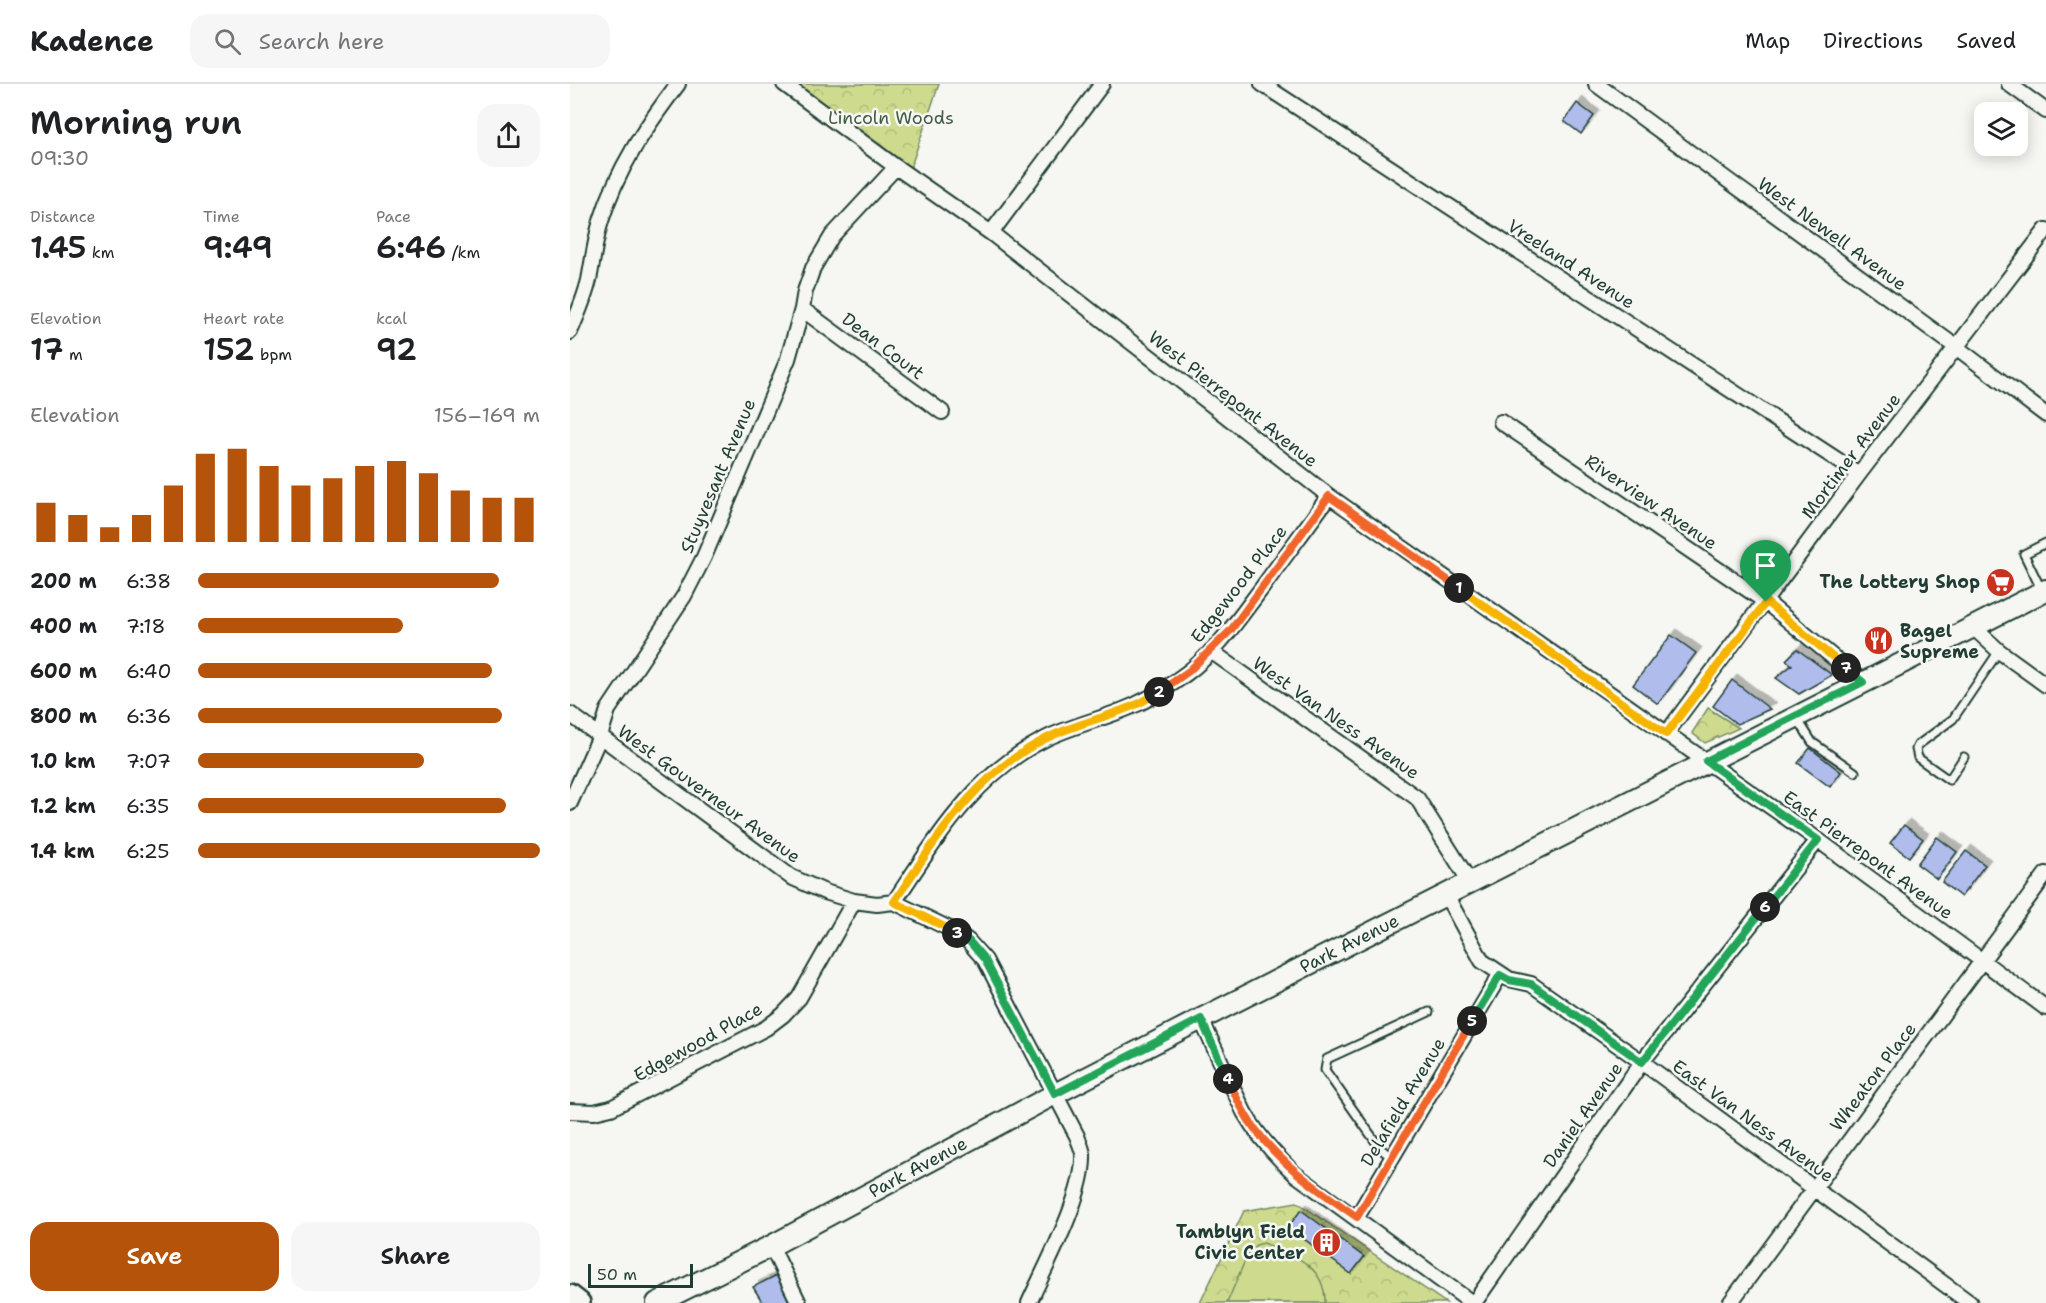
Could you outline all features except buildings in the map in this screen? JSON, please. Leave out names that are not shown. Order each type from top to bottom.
[{"type":"main road","points":[[570,1296],[579,1303]]},
{"type":"street","points":[[570,332],[588,282],[601,220],[614,186],[635,146],[678,84]]},
{"type":"street","name":"West Pierrepont Avenue","points":[[784,84],[896,168],[991,233],[1329,496],[1666,734]]},
{"type":"street","points":[[991,233],[1102,84]]},
{"type":"street","name":"Vreeland Avenue","points":[[1262,84],[1859,474]]},
{"type":"street","name":"West Newell Avenue","points":[[1596,84],[2046,415]]},
{"type":"street","points":[[2009,84],[2046,111]]},
{"type":"street","name":"Stuyvesant Avenue","points":[[570,803],[600,736],[608,710],[684,596],[704,557],[781,377],[810,276],[826,244],[896,168]]},
{"type":"street","name":"Mortimer Avenue","points":[[1666,734],[1859,474],[2046,230]]},
{"type":"street","name":"Dean Court","points":[[802,309],[942,412]]},
{"type":"street","name":"Riverview Avenue","points":[[1502,422],[1766,602],[1863,682]]},
{"type":"street","name":"Edgewood Place","points":[[894,902],[956,811],[997,770],[1045,738],[1135,705],[1161,691],[1189,671],[1211,651],[1231,630],[1329,496]]},
{"type":"street","name":"Park Avenue","points":[[657,1303],[771,1246],[1055,1094],[1201,1019],[2044,591]]},
{"type":"street","points":[[1973,627],[1999,651],[2046,685]]},
{"type":"street","name":"West Van Ness Avenue","points":[[1211,651],[1417,798],[1470,882]]},
{"type":"street","name":"West Gouverneur Avenue","points":[[570,714],[791,877],[825,892],[854,901],[877,904],[894,902],[956,932],[969,941],[985,960],[1077,1136],[1083,1153],[1073,1204],[1029,1303]]},
{"type":"street","name":"East Pierrepont Avenue","points":[[1666,734],[1818,840],[2046,1008]]},
{"type":"street","name":"Daniel Avenue","points":[[1473,1303],[1642,1062],[1818,840]]},
{"type":"street","name":"Wheaton Place","points":[[1730,1303],[2046,874]]},
{"type":"street","name":"East Van Ness Avenue","points":[[1446,895],[1482,961],[1509,980],[1531,984],[1642,1062],[1970,1303]]},
{"type":"street","name":"Edgewood Place","points":[[570,1111],[594,1112],[611,1108],[766,1028],[783,1015],[799,998],[854,901]]},
{"type":"street","name":"Delafield Avenue","points":[[1357,1217],[1500,975]]},
{"type":"street","points":[[1201,1019],[1251,1125],[1281,1161],[1295,1174],[1473,1303]]},
{"type":"street","points":[[771,1246],[799,1303]]},
{"type":"lane","points":[[2044,591],[2024,554],[2046,543]]},
{"type":"lane","points":[[1964,757],[1949,780],[1918,758],[1916,749],[1918,745],[1953,719],[1999,651]]},
{"type":"lane","points":[[1796,716],[1812,742],[1855,772]]},
{"type":"lane","points":[[1391,1157],[1380,1148],[1325,1070],[1327,1059],[1429,1012]]},
{"type":"green space","name":"Lincoln Woods","points":[[791,84],[939,84],[909,172]]},
{"type":"green space","points":[[1708,708],[1739,728],[1705,743],[1692,733]]},
{"type":"green space","points":[[1297,1202],[1446,1303],[1200,1303],[1244,1211]]},
{"type":"green space","points":[[1264,1243],[1297,1258],[1314,1271],[1324,1290],[1325,1303],[1227,1303],[1249,1251],[1256,1245]]},
{"type":"place","name":"The Lottery Shop","points":[[2001,582]]},
{"type":"place","name":"Bagel Supreme","points":[[1879,641]]},
{"type":"place","name":"Tamblyn Field Civic Center","points":[[1326,1242]]},
{"type":"route","points":[[1329,496],[1666,734],[1766,602],[1863,682],[1706,761],[1818,840],[1642,1062],[1531,984],[1509,980],[1500,975],[1357,1217],[1295,1174],[1251,1125],[1201,1019],[1055,1094],[985,960],[969,941],[956,932],[894,902],[956,811],[997,770],[1045,738],[1135,705],[1161,691],[1189,671],[1211,651],[1231,630],[1329,496]]}]
